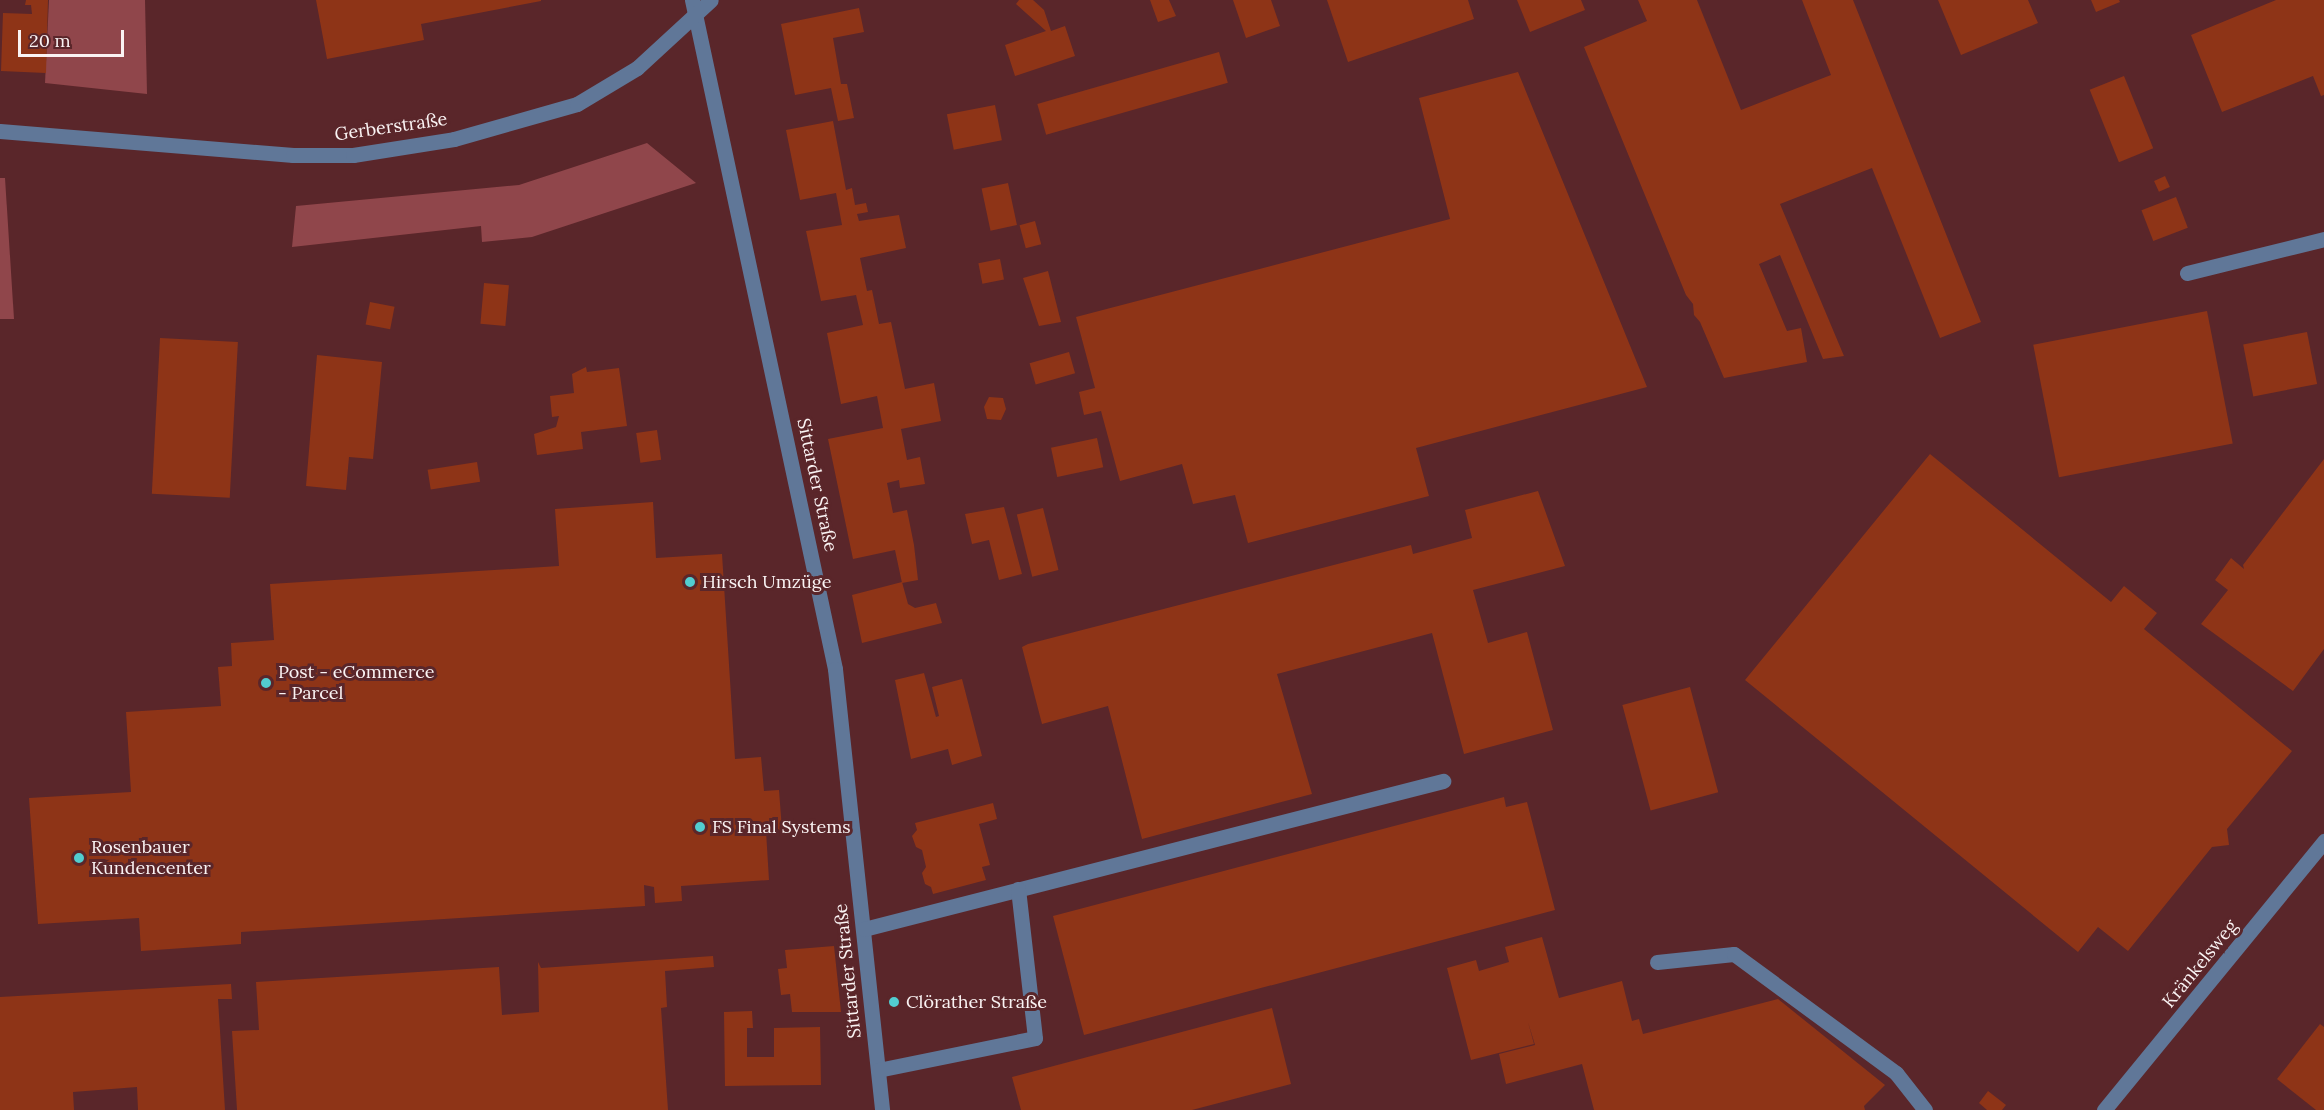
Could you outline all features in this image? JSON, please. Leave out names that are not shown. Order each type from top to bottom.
[{"type":"street","name":"Sittarder Straße","points":[[692,0],[693,17],[803,508],[835,669],[882,1110]]},
{"type":"street","name":"Gerberstraße","points":[[0,131],[294,155],[353,155],[454,139],[577,104],[638,68],[711,0]]},
{"type":"street","points":[[2187,273],[2324,239]]},
{"type":"street","points":[[864,929],[1443,781]]},
{"type":"street","name":"Kränkelsweg","points":[[2104,1110],[2324,841]]},
{"type":"street","points":[[878,1070],[1035,1038],[1018,889]]},
{"type":"street","points":[[1657,962],[1734,954],[1896,1073],[1925,1110]]},
{"type":"shaded area","points":[[49,0],[145,0],[147,94],[45,83]]},
{"type":"shaded area","points":[[647,143],[696,183],[532,237],[482,242],[481,226],[292,247],[296,206],[519,185]]},
{"type":"shaded area","points":[[0,178],[5,178],[14,319],[0,319]]},
{"type":"building","points":[[26,0],[48,0],[46,73],[1,71],[3,13],[32,14],[31,5],[25,5]]},
{"type":"building","points":[[316,0],[541,1],[421,24],[424,40],[327,59]]},
{"type":"building","points":[[1019,0],[1033,0],[1044,10],[1051,31],[1065,26],[1075,56],[1015,76],[1005,45],[1046,31],[1016,4]]},
{"type":"building","points":[[1150,0],[1169,0],[1176,16],[1158,22]]},
{"type":"building","points":[[1233,0],[1271,0],[1280,26],[1246,38]]},
{"type":"building","points":[[1327,0],[1468,0],[1474,19],[1348,62]]},
{"type":"building","points":[[1517,0],[1581,0],[1585,10],[1530,32]]},
{"type":"building","points":[[1638,0],[1697,0],[1741,110],[1831,75],[1802,0],[1853,0],[1981,322],[1940,338],[1872,168],[1780,204],[1844,356],[1823,359],[1780,255],[1759,264],[1787,331],[1801,328],[1807,362],[1724,378],[1700,322],[1694,315],[1693,304],[1686,295],[1584,47],[1647,21]]},
{"type":"building","points":[[1938,0],[2028,0],[2038,23],[1961,55]]},
{"type":"building","points":[[2091,0],[2119,0],[2120,2],[2096,12]]},
{"type":"building","points":[[2276,0],[2324,0],[2324,95],[2321,96],[2313,76],[2222,112],[2191,35]]},
{"type":"building","points":[[859,8],[864,32],[833,38],[841,84],[847,84],[854,118],[838,121],[831,88],[795,95],[781,24]]},
{"type":"building","points":[[1219,52],[1228,83],[1046,135],[1037,104]]},
{"type":"building","points":[[1518,72],[1647,387],[1416,448],[1429,496],[1248,543],[1235,495],[1193,504],[1182,464],[1120,481],[1101,411],[1084,415],[1079,392],[1095,388],[1076,317],[1450,219],[1419,98]]},
{"type":"building","points":[[2124,76],[2153,148],[2119,162],[2090,90]]},
{"type":"building","points":[[995,105],[1002,140],[954,150],[947,114]]},
{"type":"building","points":[[833,121],[846,190],[852,188],[855,205],[866,203],[868,212],[857,214],[859,221],[899,215],[906,248],[860,258],[867,291],[872,290],[879,324],[891,322],[905,389],[934,383],[941,421],[901,429],[907,460],[920,457],[925,484],[900,488],[899,480],[887,483],[893,513],[907,510],[914,545],[918,580],[902,583],[895,550],[853,559],[828,439],[883,428],[877,396],[841,404],[827,333],[863,325],[856,295],[821,301],[806,231],[842,225],[836,193],[800,200],[786,130]]},
{"type":"building","points":[[2165,176],[2170,187],[2159,192],[2154,181]]},
{"type":"building","points":[[1008,183],[1017,225],[991,231],[982,189]]},
{"type":"building","points":[[2176,197],[2188,228],[2153,241],[2141,210]]},
{"type":"building","points":[[1035,221],[1041,244],[1026,248],[1020,225]]},
{"type":"building","points":[[1000,259],[1004,280],[982,284],[978,263]]},
{"type":"building","points":[[1048,271],[1061,322],[1039,326],[1023,278]]},
{"type":"building","points":[[484,283],[509,285],[505,326],[480,324]]},
{"type":"building","points":[[370,302],[395,307],[390,329],[366,325]]},
{"type":"building","points":[[2207,311],[2233,444],[2059,477],[2033,345]]},
{"type":"building","points":[[2307,332],[2317,384],[2253,396],[2243,344]]},
{"type":"building","points":[[160,338],[238,342],[230,498],[152,494]]},
{"type":"building","points":[[1069,352],[1075,373],[1036,384],[1030,363]]},
{"type":"building","points":[[317,355],[382,362],[373,459],[349,457],[346,490],[306,486]]},
{"type":"building","points":[[586,367],[587,372],[619,368],[627,426],[581,432],[583,449],[537,455],[534,434],[556,427],[559,416],[552,417],[550,396],[574,393],[572,374]]},
{"type":"building","points":[[989,397],[1003,398],[1006,409],[1001,420],[987,419],[984,407]]},
{"type":"building","points":[[657,430],[661,460],[640,463],[636,433]]},
{"type":"building","points":[[1097,438],[1103,467],[1057,477],[1051,448]]},
{"type":"building","points":[[1930,454],[2111,602],[2124,586],[2157,613],[2144,629],[2292,751],[2227,829],[2229,845],[2212,847],[2128,951],[2098,927],[2078,952],[1745,680]]},
{"type":"building","points":[[2324,459],[2324,649],[2293,691],[2201,624],[2228,590],[2215,580],[2231,558],[2244,569],[2243,565]]},
{"type":"building","points":[[477,462],[480,482],[431,490],[428,470]]},
{"type":"building","points":[[1538,491],[1565,566],[1473,590],[1488,643],[1527,632],[1553,730],[1464,754],[1432,633],[1277,674],[1312,794],[1142,839],[1108,706],[1042,724],[1022,647],[1028,644],[1411,545],[1413,554],[1472,538],[1465,510]]},
{"type":"building","points":[[653,502],[656,558],[722,554],[735,759],[761,757],[764,791],[779,790],[782,830],[766,831],[769,880],[681,886],[682,901],[655,903],[654,887],[644,885],[645,906],[241,932],[241,944],[141,951],[139,918],[38,924],[29,798],[131,792],[126,712],[221,706],[218,667],[232,666],[231,643],[274,640],[270,584],[559,566],[555,509]]},
{"type":"building","points":[[1004,507],[1022,574],[999,580],[989,540],[972,544],[965,514]]},
{"type":"building","points":[[1043,508],[1058,570],[1032,577],[1017,515]]},
{"type":"building","points":[[902,582],[908,604],[915,608],[936,603],[942,623],[862,643],[852,595]]},
{"type":"building","points":[[924,673],[936,717],[939,716],[932,687],[962,679],[982,756],[952,765],[948,749],[911,759],[895,680]]},
{"type":"building","points":[[1690,687],[1718,792],[1651,810],[1622,705]]},
{"type":"building","points":[[1504,797],[1506,807],[1527,802],[1555,910],[1084,1035],[1053,916]]},
{"type":"building","points":[[993,803],[997,819],[979,824],[990,865],[982,867],[986,880],[933,894],[931,887],[925,884],[922,873],[926,867],[922,850],[916,847],[912,836],[917,830],[915,823]]},
{"type":"building","points":[[1542,937],[1559,998],[1622,981],[1632,1021],[1639,1019],[1643,1034],[1778,999],[1885,1085],[1864,1106],[1865,1110],[1594,1110],[1582,1064],[1506,1084],[1499,1054],[1535,1045],[1528,1022],[1534,1044],[1471,1060],[1447,968],[1476,960],[1479,971],[1509,962],[1505,947]]},
{"type":"building","points":[[834,946],[841,1012],[792,1012],[790,994],[781,995],[778,969],[787,968],[785,950]]},
{"type":"building","points":[[713,956],[714,967],[665,971],[667,1007],[661,1008],[668,1110],[237,1110],[232,1031],[259,1030],[256,982],[499,967],[502,1015],[539,1012],[538,962],[541,968]]},
{"type":"building","points":[[231,984],[232,999],[218,999],[225,1110],[138,1110],[137,1087],[73,1092],[74,1110],[0,1110],[0,997]]},
{"type":"building","points":[[1272,1008],[1291,1084],[1192,1110],[1021,1110],[1012,1077]]},
{"type":"building","points":[[752,1011],[753,1028],[747,1028],[747,1057],[774,1057],[774,1028],[820,1027],[821,1085],[725,1086],[724,1012]]},
{"type":"building","points":[[2320,1024],[2324,1027],[2324,1110],[2316,1110],[2277,1079]]},
{"type":"building","points":[[1988,1091],[2006,1105],[2002,1110],[1987,1110],[1979,1103]]},
{"type":"place","name":"Hirsch Umzüge","points":[[690,582]]},
{"type":"place","name":"Post - eCommerce - Parcel","points":[[266,683]]},
{"type":"place","name":"FS Final Systems","points":[[700,827]]},
{"type":"place","name":"Rosenbauer Kundencenter","points":[[79,858]]},
{"type":"place","name":"Clörather Straße","points":[[894,1002]]}]
